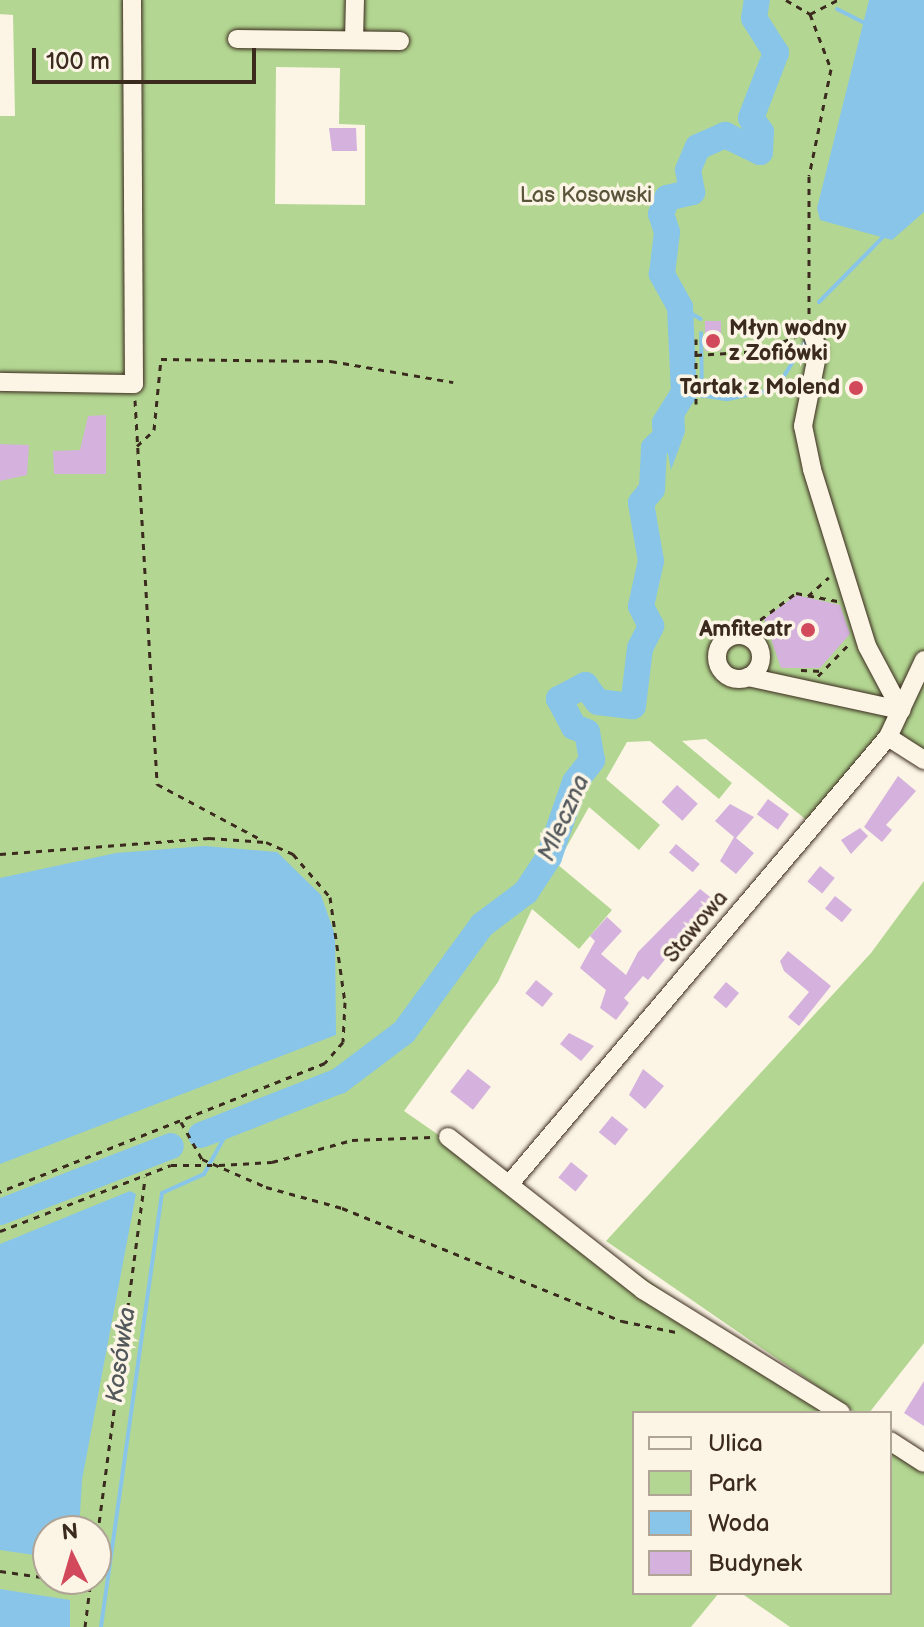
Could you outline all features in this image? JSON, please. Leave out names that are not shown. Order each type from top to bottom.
[{"type":"street","points":[[0,382],[134,384],[132,0]]},
{"type":"street","points":[[354,40],[355,0]]},
{"type":"street","points":[[237,39],[400,41]]},
{"type":"street","points":[[814,337],[804,433],[846,562],[863,630],[901,710]]},
{"type":"street","points":[[748,677],[761,656],[741,634],[724,639],[716,659],[728,677],[748,677],[901,710]]},
{"type":"street","name":"Stawowa","points":[[512,1181],[888,737],[924,660]]},
{"type":"street","points":[[888,737],[924,760]]},
{"type":"street","points":[[448,1137],[512,1181],[530,1207],[643,1290],[838,1411]]},
{"type":"street","points":[[892,1442],[924,1463]]},
{"type":"path","points":[[696,355],[760,351],[814,337],[809,176],[831,69],[810,14],[786,0]]},
{"type":"path","points":[[800,0],[803,10]]},
{"type":"path","points":[[810,14],[838,0]]},
{"type":"path","points":[[696,339],[696,404]]},
{"type":"path","points":[[137,446],[154,430],[161,359],[331,361],[453,382]]},
{"type":"path","points":[[0,1192],[325,1063],[343,1042],[341,952],[330,897],[293,854],[157,784],[134,384]]},
{"type":"path","points":[[808,596],[846,562]]},
{"type":"path","points":[[741,634],[796,593],[857,605]]},
{"type":"path","points":[[804,689],[863,630]]},
{"type":"path","points":[[0,854],[209,838],[266,842]]},
{"type":"path","points":[[181,1121],[202,1159],[622,1321],[689,1335]]},
{"type":"path","points":[[0,1231],[171,1165],[272,1162],[352,1140],[448,1137]]},
{"type":"path","points":[[100,1515],[145,1176]]},
{"type":"path","points":[[0,1571],[32,1576]]},
{"type":"path","points":[[85,1627],[89,1595]]},
{"type":"green space","name":"Las Kosowski","points":[[0,0],[924,0],[924,755],[897,738],[809,822],[706,739],[682,741],[732,783],[719,799],[650,741],[627,742],[606,779],[660,825],[639,850],[589,807],[557,864],[612,910],[579,949],[532,909],[498,982],[404,1111],[836,1411],[632,1411],[632,1595],[717,1595],[691,1627],[0,1627],[0,116],[15,116],[13,15],[0,14]],"holes":[[[276,67],[340,68],[339,124],[365,125],[365,205],[275,204]]]},
{"type":"green space","points":[[924,881],[924,1343],[871,1411],[853,1411],[606,1241],[871,953]]},
{"type":"green space","points":[[892,1447],[924,1468],[924,1627],[790,1627],[744,1595],[892,1595]]},
{"type":"water","points":[[869,0],[924,0],[924,212],[892,240],[820,220],[817,208]]},
{"type":"water","points":[[686,369],[693,401],[684,406],[685,432],[671,470],[663,428],[677,370]]},
{"type":"water","points":[[205,846],[277,852],[321,895],[335,935],[336,1035],[0,1164],[0,878],[116,853]]},
{"type":"water","points":[[130,1191],[136,1194],[82,1480],[80,1515],[32,1515],[32,1555],[0,1550],[0,1244]]},
{"type":"water","points":[[0,1589],[70,1600],[70,1627],[0,1627]]},
{"type":"building","points":[[329,128],[356,128],[357,151],[332,151]]},
{"type":"building","name":"Młyn wodny z Zofiówki","points":[[705,321],[721,321],[721,351],[705,351]]},
{"type":"building","points":[[106,415],[106,474],[54,474],[53,451],[80,450],[88,416]]},
{"type":"building","points":[[0,444],[29,445],[27,475],[0,481]]},
{"type":"building","name":"Amfiteatr","points":[[796,595],[840,605],[850,634],[820,668],[781,668],[764,619]]},
{"type":"building","points":[[898,776],[916,791],[886,825],[892,830],[882,842],[864,827]]},
{"type":"building","points":[[677,785],[698,804],[682,821],[662,802]]},
{"type":"building","points":[[768,799],[789,814],[778,830],[757,814]]},
{"type":"building","points":[[730,804],[754,817],[736,838],[754,853],[736,874],[720,861],[734,837],[715,821]]},
{"type":"building","points":[[860,828],[868,836],[851,854],[841,840]]},
{"type":"building","points":[[676,844],[700,864],[693,872],[669,852]]},
{"type":"building","points":[[820,866],[835,878],[822,894],[807,882]]},
{"type":"building","points":[[700,889],[714,900],[648,980],[643,976],[624,998],[629,1003],[616,1020],[600,1008],[606,990],[580,968],[595,941],[590,936],[607,917],[622,931],[601,954],[626,975],[638,952]]},
{"type":"building","points":[[835,896],[852,910],[842,922],[825,908]]},
{"type":"building","points":[[788,951],[831,986],[799,1026],[788,1017],[809,992],[784,971],[780,961]]},
{"type":"building","points":[[536,980],[553,994],[542,1007],[525,993]]},
{"type":"building","points":[[726,982],[739,993],[726,1008],[713,997]]},
{"type":"building","points":[[569,1033],[594,1046],[581,1061],[560,1044]]},
{"type":"building","points":[[468,1069],[491,1087],[473,1110],[450,1092]]},
{"type":"building","points":[[643,1069],[664,1086],[645,1109],[629,1095]]},
{"type":"building","points":[[612,1116],[628,1129],[615,1146],[599,1132]]},
{"type":"building","points":[[571,1162],[588,1176],[576,1191],[558,1178]]},
{"type":"building","points":[[924,1381],[924,1426],[904,1413]]},
{"type":"waterway","name":"Mleczna","points":[[201,1135],[339,1081],[404,1032],[482,925],[526,892],[549,857],[575,782],[592,760],[587,732],[574,727],[559,699],[585,685],[598,702],[633,706],[640,648],[651,626],[641,606],[651,561],[641,503],[652,489],[654,448],[666,437],[665,423],[684,393],[680,307],[662,274],[667,232],[661,214],[667,198],[692,192],[688,170],[698,147],[725,135],[760,152],[761,132],[751,118],[776,53],[754,18],[757,0]]},
{"type":"waterway","points":[[837,9],[865,23]]},
{"type":"waterway","points":[[819,302],[883,237]]},
{"type":"waterway","points":[[680,307],[701,319]]},
{"type":"waterway","points":[[701,333],[702,396]]},
{"type":"waterway","points":[[691,394],[728,399],[776,389],[805,342]]},
{"type":"waterway","name":"Kosówka","points":[[101,1627],[162,1193],[204,1174],[233,1122]]},
{"type":"waterway","name":"Mleczna","points":[[0,1212],[171,1146]]},
{"type":"place","name":"Młyn wodny z Zofiówki","points":[[713,341]]},
{"type":"place","name":"Tartak z Molend","points":[[856,388]]},
{"type":"place","name":"Amfiteatr","points":[[808,630]]}]
